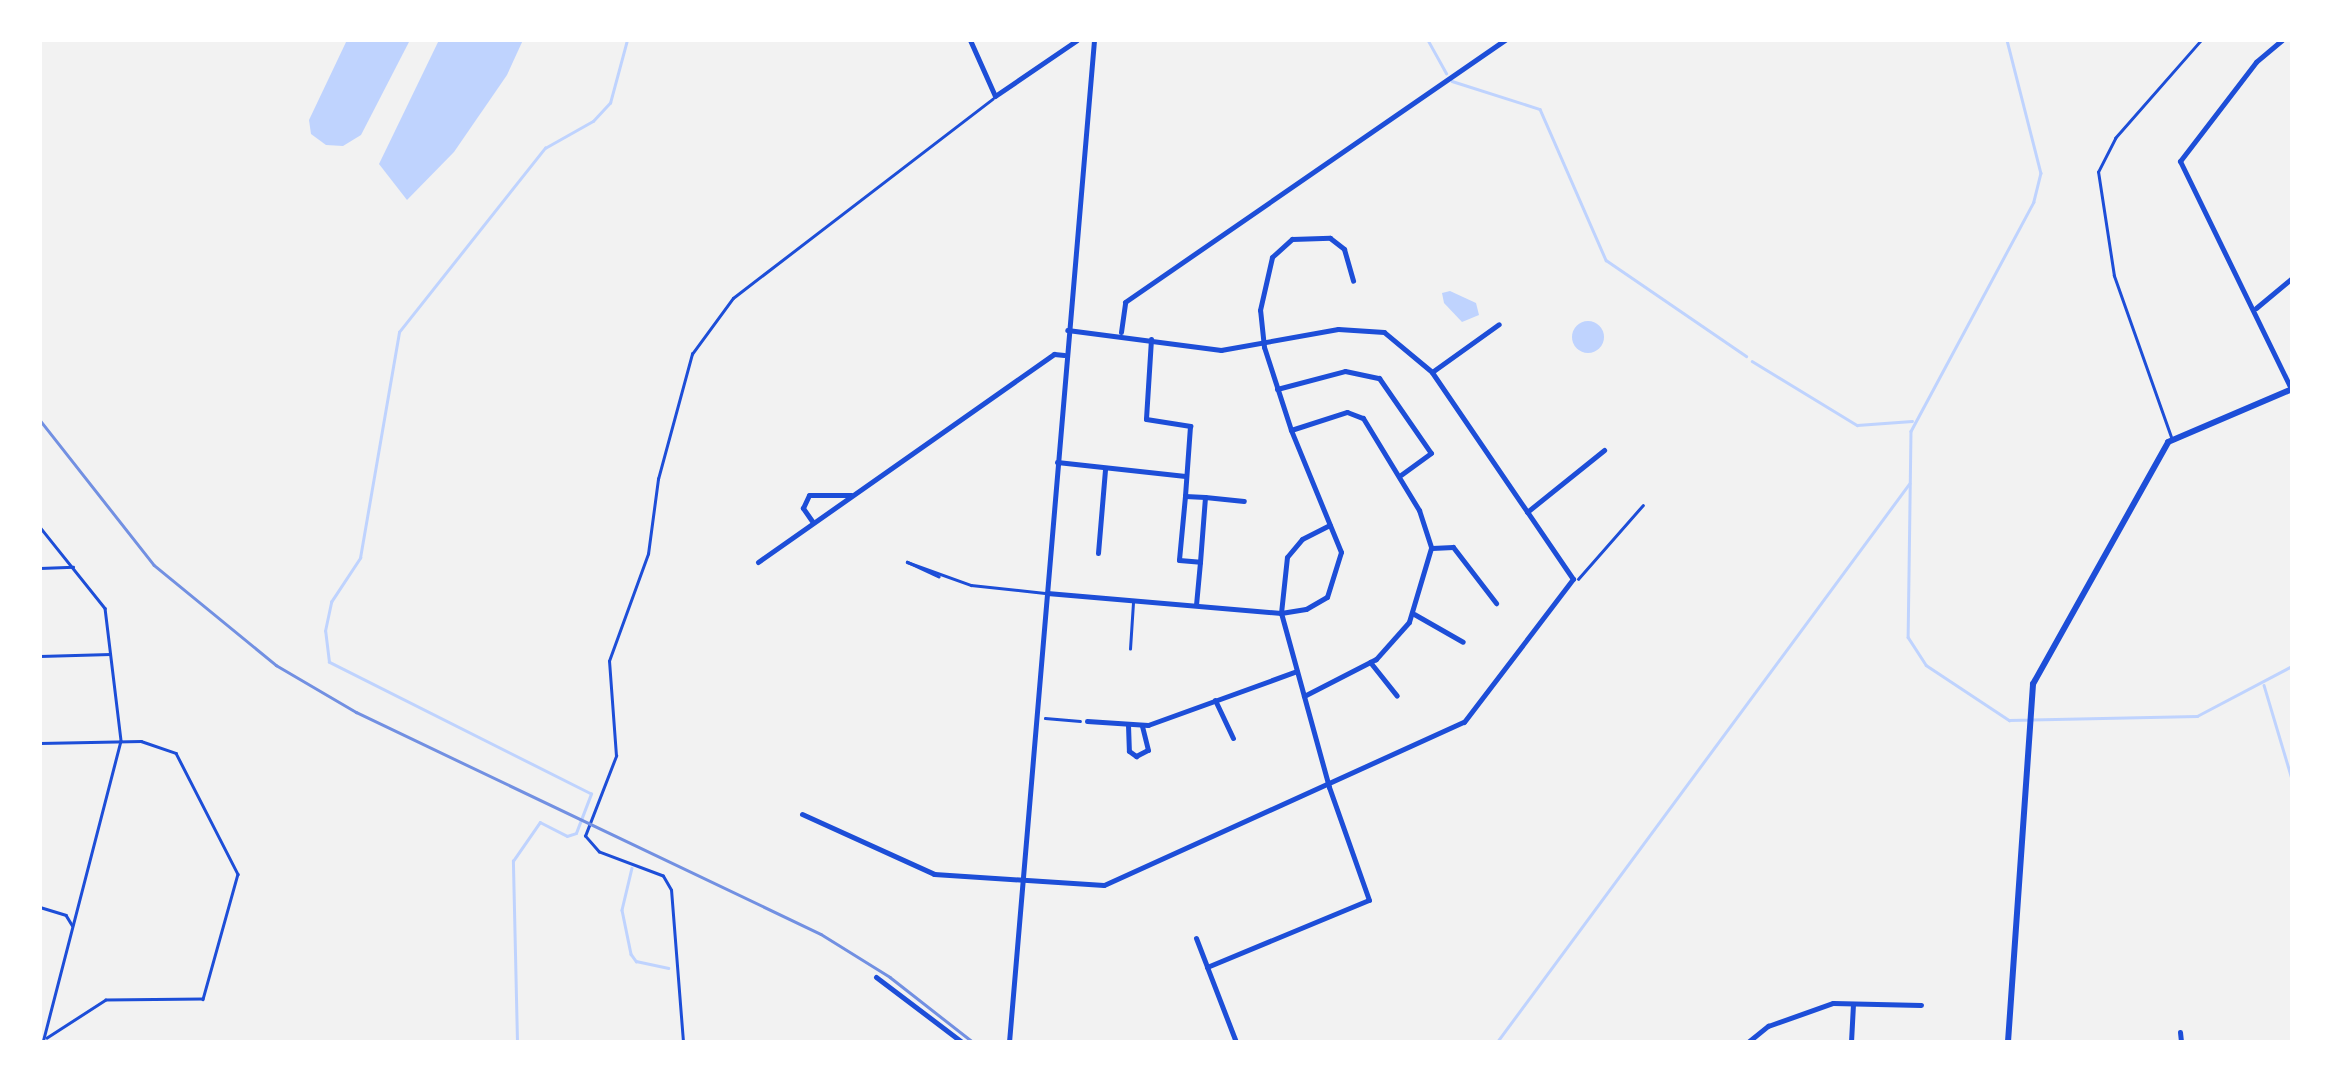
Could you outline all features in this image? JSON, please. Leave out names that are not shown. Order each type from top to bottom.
[{"type":"street","points":[[970,40],[996,96],[1078,40]]},
{"type":"street","points":[[1010,1042],[1094,40]]},
{"type":"street","points":[[1121,332],[1125,302],[1505,40]]},
{"type":"street","points":[[2008,1042],[2032,684],[2172,438],[2292,389],[2180,161],[2256,62],[2282,40]]},
{"type":"street","points":[[1046,593],[1281,613],[1327,597],[1338,577],[1341,552],[1291,430],[1264,348],[1264,276],[1272,257],[1292,239],[1330,238],[1344,249],[1353,282]]},
{"type":"street","points":[[2254,308],[2292,278]]},
{"type":"street","points":[[1432,372],[1499,324]]},
{"type":"street","points":[[802,814],[934,874],[1104,885],[1329,788],[1464,722],[1573,580],[1432,372],[1384,332],[1355,328],[1264,348],[1222,350],[1121,332],[1068,330]]},
{"type":"street","points":[[1151,338],[1146,419],[1190,426],[1180,560],[1200,562]]},
{"type":"street","points":[[758,562],[1054,354],[1065,355]]},
{"type":"street","points":[[1278,389],[1345,371],[1378,378],[1431,452],[1401,475]]},
{"type":"street","points":[[1291,430],[1356,413],[1401,475],[1430,548],[1414,614],[1370,662],[1304,696]]},
{"type":"street","points":[[1527,512],[1604,450]]},
{"type":"street","points":[[1056,462],[1185,476]]},
{"type":"street","points":[[1098,553],[1104,469]]},
{"type":"street","points":[[812,521],[803,508],[808,496],[850,496]]},
{"type":"street","points":[[1185,496],[1244,501]]},
{"type":"street","points":[[1196,604],[1205,497]]},
{"type":"street","points":[[1207,968],[1369,900],[1329,788],[1281,613],[1287,556],[1302,539],[1330,525]]},
{"type":"street","points":[[1430,548],[1453,547],[1496,604]]},
{"type":"street","points":[[1414,614],[1462,642]]},
{"type":"street","points":[[1370,662],[1397,696]]},
{"type":"street","points":[[1087,721],[1142,726],[1297,671]]},
{"type":"street","points":[[1216,700],[1233,738]]},
{"type":"street","points":[[1128,725],[1128,751],[1136,756],[1150,746],[1142,726]]},
{"type":"street","points":[[1196,938],[1234,1042]]},
{"type":"street","points":[[876,977],[962,1042]]},
{"type":"street","points":[[1748,1042],[1768,1026],[1833,1003],[1921,1005]]},
{"type":"street","points":[[1850,1042],[1853,1004]]},
{"type":"street","points":[[2180,1032],[2181,1042]]},
{"type":"lane","points":[[2172,438],[2114,276],[2098,172],[2116,138],[2200,40]]},
{"type":"lane","points":[[40,527],[104,608],[121,741],[48,1038]]},
{"type":"lane","points":[[939,577],[912,559],[907,562],[923,575],[1046,593]]},
{"type":"lane","points":[[40,568],[73,567]]},
{"type":"lane","points":[[1130,649],[1133,600]]},
{"type":"lane","points":[[40,656],[111,654]]},
{"type":"lane","points":[[40,743],[121,741],[164,746],[183,761],[231,851],[236,896],[203,999],[106,1000],[43,1042]]},
{"type":"lane","points":[[40,907],[66,916],[74,928]]},
{"type":"path","points":[[684,1042],[674,906],[663,876],[586,843],[616,756],[610,661],[648,554],[658,479],[692,354],[708,326],[734,298],[996,96]]},
{"type":"path","points":[[1573,580],[1588,574],[1642,505]]},
{"type":"path","points":[[1045,718],[1087,721]]},
{"type":"water","points":[[347,40],[410,40],[361,135],[343,146],[326,145],[311,134],[309,120]]},
{"type":"water","points":[[439,40],[523,40],[507,75],[454,152],[407,200],[379,164]]},
{"type":"water","points":[[1450,291],[1476,303],[1479,315],[1462,322],[1444,303],[1442,293]]},
{"type":"water","points":[[1588,321],[1599,326],[1604,337],[1599,348],[1588,353],[1577,348],[1572,337],[1577,326]]},
{"type":"waterway","points":[[517,1042],[513,861],[540,822],[567,836],[576,833],[591,794],[329,662],[325,631],[331,602],[360,558],[399,332],[545,148],[593,121],[610,103],[627,40]]},
{"type":"waterway","points":[[1428,40],[1446,73]]},
{"type":"waterway","points":[[2007,40],[2041,173],[2034,202],[1911,431],[1908,637],[1926,665],[2009,720],[2197,716],[2292,666]]},
{"type":"waterway","points":[[1452,81],[1540,109],[1606,260],[1746,356]]},
{"type":"waterway","points":[[1752,361],[1857,425],[1912,421]]},
{"type":"waterway","points":[[1497,1042],[1909,484]]},
{"type":"waterway","points":[[2264,685],[2292,779]]},
{"type":"waterway","points":[[632,868],[622,910],[631,954],[636,961],[668,968]]},
{"type":"railway","points":[[40,420],[154,565],[276,665],[356,712],[821,934],[890,977],[973,1042]]}]
